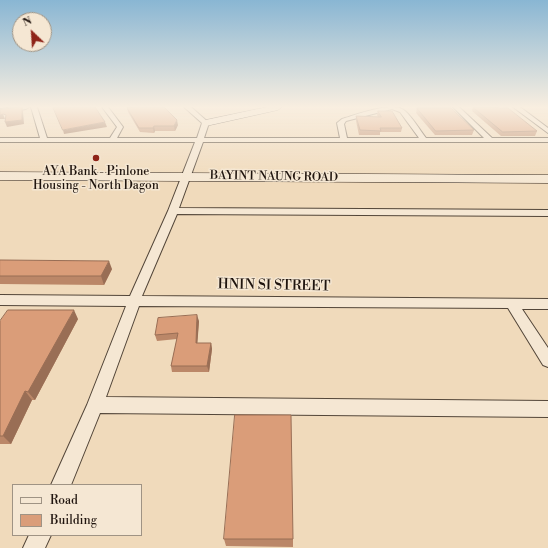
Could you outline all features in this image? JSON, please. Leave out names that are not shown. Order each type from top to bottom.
[{"type":"main road","name":"BAYINT NAUNG ROAD","points":[[0,169],[188,173],[419,174],[548,179]]},
{"type":"main road","name":"BAYINT NAUNG ROAD","points":[[419,174],[548,170]]},
{"type":"main road","name":"BAYINT NAUNG ROAD","points":[[0,176],[188,173]]},
{"type":"street","points":[[42,133],[44,140]]},
{"type":"street","points":[[112,140],[117,133]]},
{"type":"street","points":[[61,484],[95,405],[134,301],[173,211],[203,133]]},
{"type":"street","points":[[342,133],[344,140]]},
{"type":"street","points":[[418,133],[424,140]]},
{"type":"street","points":[[482,133],[490,140]]},
{"type":"street","points":[[0,140],[548,140]]},
{"type":"street","points":[[173,211],[548,213]]},
{"type":"street","name":"HNIN SI STREET","points":[[0,300],[548,304]]},
{"type":"street","points":[[512,304],[548,361]]},
{"type":"street","points":[[95,405],[548,409]]},
{"type":"street","points":[[34,548],[40,536]]},
{"type":"building","points":[[0,260],[109,261],[101,276],[0,276]]},
{"type":"building","points":[[8,310],[74,310],[28,392],[25,391],[3,436],[0,436],[0,321]]},
{"type":"building","points":[[197,315],[196,343],[211,343],[207,366],[171,366],[178,333],[155,335],[158,318]]},
{"type":"building","points":[[235,415],[291,415],[293,539],[224,539]]},
{"type":"place","name":"AYA Bank - Pinlone Housing - North Dagon","points":[[96,158]]}]
